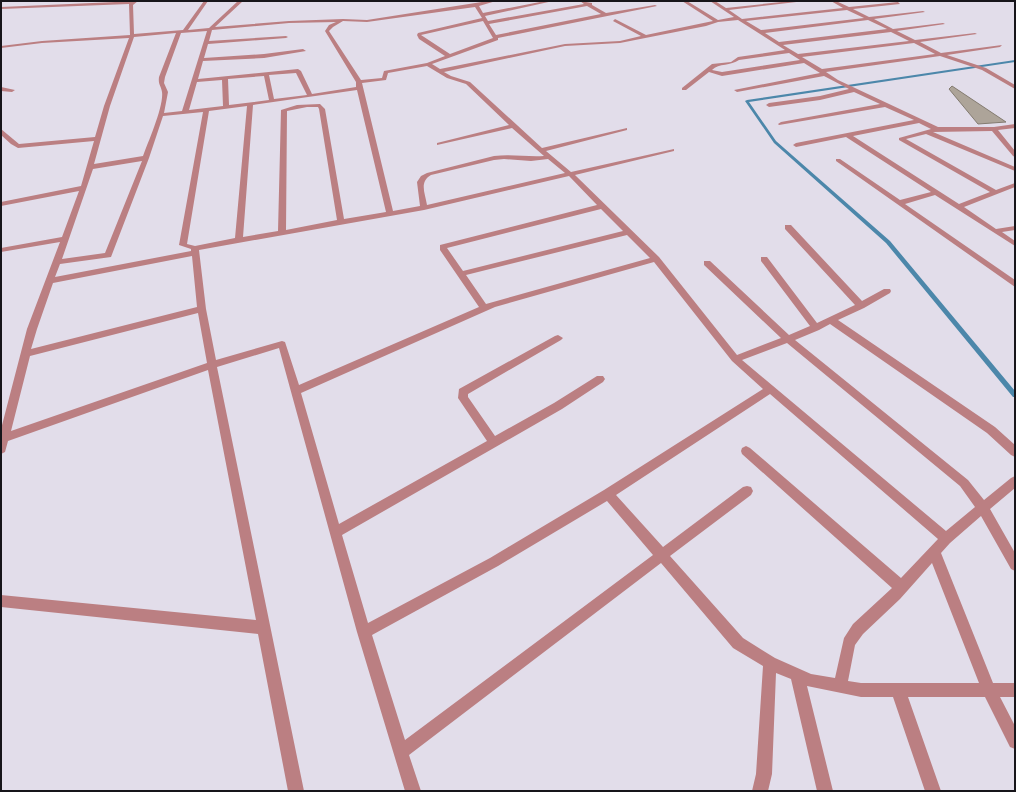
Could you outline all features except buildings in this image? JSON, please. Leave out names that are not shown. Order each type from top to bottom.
[{"type":"street","points":[[29,6],[36,1]]},
{"type":"street","points":[[66,5],[70,1]]},
{"type":"street","points":[[1,8],[66,5],[93,2],[136,1]]},
{"type":"street","points":[[136,1],[131,4],[132,36],[107,106],[83,188],[32,329],[26,354],[5,421],[2,443],[212,365],[282,344],[364,632],[413,791]]},
{"type":"street","points":[[57,262],[108,255],[161,115],[165,92],[161,83],[162,77],[182,32],[206,1]]},
{"type":"street","points":[[185,112],[210,29],[241,1]]},
{"type":"street","points":[[1,46],[289,22],[343,20],[367,21],[494,1]]},
{"type":"street","points":[[526,1],[546,12]]},
{"type":"street","points":[[449,56],[421,38],[419,35],[420,33],[485,19],[551,1]]},
{"type":"street","points":[[582,1],[590,4],[605,14]]},
{"type":"street","points":[[684,1],[717,21]]},
{"type":"street","points":[[712,1],[836,81],[937,129]]},
{"type":"street","points":[[726,9],[803,1]]},
{"type":"street","points":[[833,1],[940,54],[984,69],[1015,87]]},
{"type":"street","points":[[440,71],[565,46],[620,42],[706,25],[717,21],[898,3]]},
{"type":"street","points":[[485,19],[546,12],[590,4]]},
{"type":"street","points":[[476,5],[495,37]]},
{"type":"street","points":[[161,115],[310,96],[384,79],[386,72],[428,64],[496,39],[495,37],[605,14],[654,6]]},
{"type":"street","points":[[760,32],[924,12]]},
{"type":"street","points":[[343,20],[330,26],[327,31],[359,85],[390,214]]},
{"type":"street","points":[[615,20],[645,37]]},
{"type":"street","points":[[778,44],[943,24]]},
{"type":"street","points":[[798,56],[975,34]]},
{"type":"street","points":[[206,43],[286,37]]},
{"type":"street","points":[[736,90],[823,73],[1000,46]]},
{"type":"street","points":[[201,60],[264,56],[303,51]]},
{"type":"street","points":[[684,89],[714,65],[730,63],[738,59],[790,52]]},
{"type":"street","points":[[707,70],[722,74],[806,61]]},
{"type":"street","points":[[428,64],[449,77],[468,83],[514,126],[570,174],[656,259],[735,359],[946,539]]},
{"type":"street","points":[[195,80],[298,71],[310,96]]},
{"type":"street","points":[[266,74],[272,101]]},
{"type":"street","points":[[226,78],[226,107]]},
{"type":"street","points":[[1,89],[12,90]]},
{"type":"street","points":[[769,105],[816,99],[851,89]]},
{"type":"street","points":[[239,240],[250,104]]},
{"type":"street","points":[[781,124],[885,104]]},
{"type":"street","points":[[282,232],[284,110],[289,108],[315,105],[322,108],[341,222]]},
{"type":"street","points":[[196,251],[183,245],[206,109]]},
{"type":"street","points":[[796,145],[920,121]]},
{"type":"street","points":[[439,144],[514,126]]},
{"type":"street","points":[[997,193],[901,139],[937,129],[994,129],[1015,126]]},
{"type":"street","points":[[541,150],[625,128]]},
{"type":"street","points":[[994,129],[1015,155]]},
{"type":"street","points":[[1,131],[18,146],[98,139]]},
{"type":"street","points":[[927,132],[1015,169]]},
{"type":"street","points":[[847,135],[1015,244]]},
{"type":"street","points":[[50,281],[196,251],[239,240],[424,208],[672,150]]},
{"type":"street","points":[[424,208],[420,182],[422,177],[429,174],[494,158],[504,157],[531,159],[549,157]]},
{"type":"street","points":[[90,167],[146,158]]},
{"type":"street","points":[[838,160],[1015,284]]},
{"type":"street","points":[[958,207],[1015,185]]},
{"type":"street","points":[[1,204],[83,188]]},
{"type":"street","points":[[1006,189],[1015,193]]},
{"type":"street","points":[[899,203],[936,192]]},
{"type":"street","points":[[484,308],[443,247],[603,206]]},
{"type":"street","points":[[788,227],[861,306]]},
{"type":"street","points":[[995,231],[1015,228]]},
{"type":"street","points":[[461,274],[629,232]]},
{"type":"street","points":[[1,250],[65,239]]},
{"type":"street","points":[[196,251],[202,309],[212,365],[296,791]]},
{"type":"street","points":[[295,391],[484,308],[546,289],[656,259]]},
{"type":"street","points":[[764,259],[816,328]]},
{"type":"street","points":[[707,263],[789,340],[964,483],[983,508],[1015,565]]},
{"type":"street","points":[[735,359],[789,340],[832,321],[887,291]]},
{"type":"street","points":[[26,354],[202,309]]},
{"type":"street","points":[[832,321],[991,430],[1015,452]]},
{"type":"street","points":[[494,443],[463,398],[463,392],[558,338]]},
{"type":"street","points":[[336,532],[564,403],[600,379]]},
{"type":"street","points":[[364,632],[494,562],[608,494],[770,389]]},
{"type":"street","points":[[746,451],[901,587]]},
{"type":"street","points":[[840,686],[849,642],[858,629],[901,587],[946,539],[1015,481]]},
{"type":"street","points":[[401,752],[662,556],[747,490]]},
{"type":"street","points":[[608,494],[738,643],[770,663],[811,681],[861,690],[1015,690]]},
{"type":"street","points":[[934,552],[989,690],[1015,742]]},
{"type":"street","points":[[1,601],[264,628]]},
{"type":"street","points":[[760,791],[764,774],[770,663]]},
{"type":"street","points":[[797,675],[825,791]]},
{"type":"street","points":[[898,690],[933,791]]},
{"type":"waterway","points":[[1015,61],[747,101],[775,142],[888,242],[1015,395]]}]
